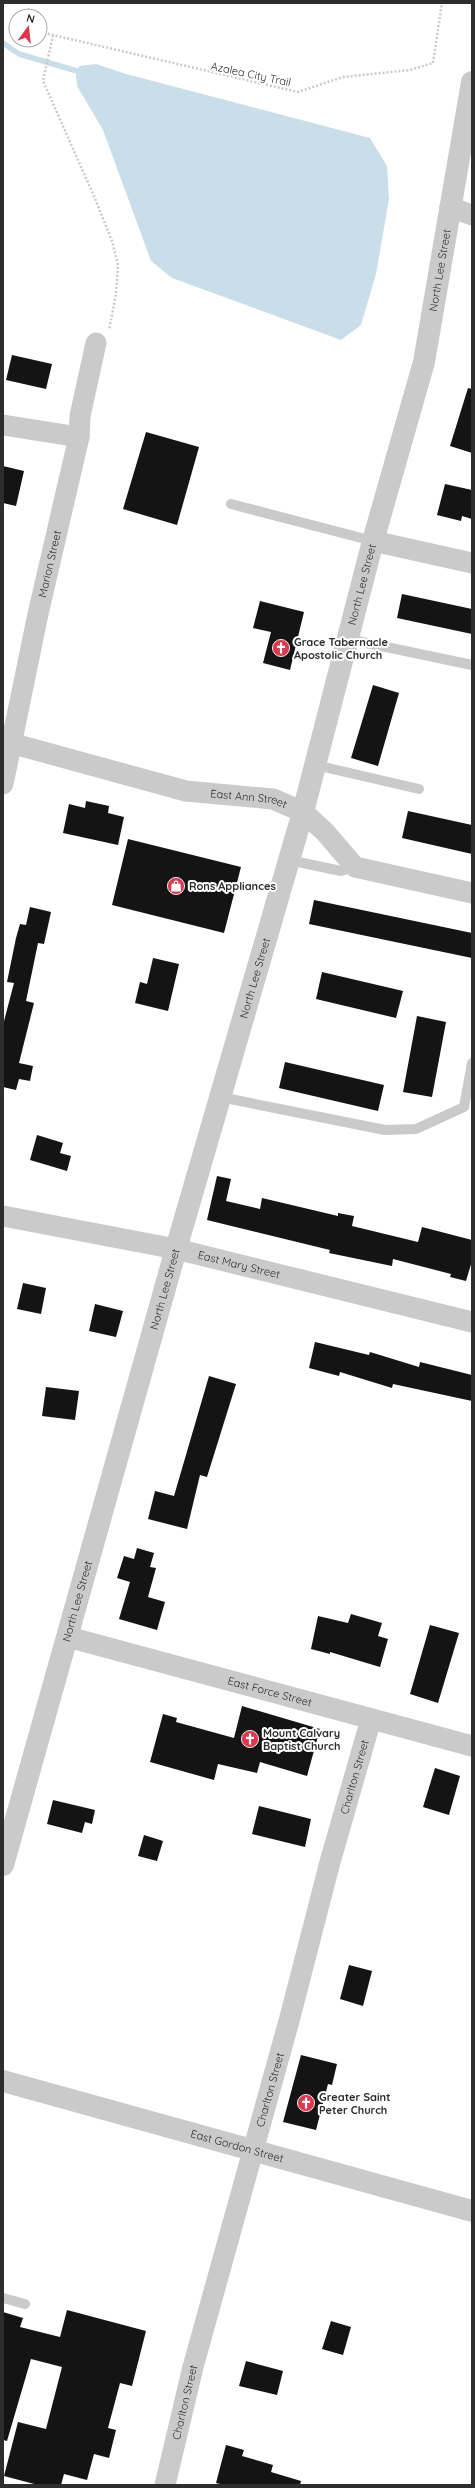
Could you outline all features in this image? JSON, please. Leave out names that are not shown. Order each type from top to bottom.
[{"type":"street","name":"North Lee Street","points":[[3,1865],[176,1249],[303,812],[373,540],[425,354],[472,82]]},
{"type":"street","points":[[450,207],[472,215]]},
{"type":"street","name":"Marion Street","points":[[3,784],[7,742],[79,437],[80,416],[96,343]]},
{"type":"street","points":[[3,425],[79,437]]},
{"type":"street","points":[[373,540],[472,563]]},
{"type":"street","name":"East Ann Street","points":[[7,742],[186,791],[273,799],[303,812],[325,832],[355,867]]},
{"type":"street","points":[[355,867],[472,893]]},
{"type":"street","name":"East Mary Street","points":[[3,1216],[176,1249],[472,1322]]},
{"type":"street","name":"East Force Street","points":[[68,1637],[472,1746]]},
{"type":"street","name":"Charlton Street","points":[[165,2485],[193,2367],[290,2021],[330,1862],[371,1719]]},
{"type":"street","name":"East Gordon Street","points":[[3,2081],[472,2211]]},
{"type":"lane","points":[[231,504],[373,540]]},
{"type":"lane","points":[[348,639],[472,665]]},
{"type":"lane","points":[[315,765],[419,790]]},
{"type":"lane","points":[[289,860],[341,871],[355,867]]},
{"type":"lane","points":[[220,1097],[385,1130],[416,1129],[464,1107],[472,1063]]},
{"type":"lane","points":[[3,2298],[25,2304]]},
{"type":"path","name":"Azalea City Trail","points":[[48,34],[298,92],[343,78],[410,70],[433,62],[442,3]]},
{"type":"path","points":[[43,78],[53,35]]},
{"type":"water","points":[[96,64],[126,74],[370,138],[387,166],[389,199],[376,274],[361,325],[341,340],[172,278],[151,261],[103,130],[77,86],[76,76],[79,66]]},
{"type":"building","points":[[12,355],[52,364],[46,389],[6,380]]},
{"type":"building","points":[[468,388],[472,389],[472,453],[450,446]]},
{"type":"building","points":[[146,432],[199,447],[177,525],[123,509]]},
{"type":"building","points":[[3,466],[24,471],[16,506],[3,503]]},
{"type":"building","points":[[445,484],[472,490],[472,519],[462,516],[461,521],[437,515]]},
{"type":"building","points":[[402,594],[472,609],[472,634],[397,618]]},
{"type":"building","name":"Grace Tabernacle Apostolic Church","points":[[260,601],[304,612],[290,670],[263,663],[271,632],[253,628]]},
{"type":"building","points":[[373,685],[399,693],[378,766],[351,758]]},
{"type":"building","points":[[86,801],[109,806],[108,813],[124,817],[118,845],[63,833],[69,804],[85,808]]},
{"type":"building","points":[[408,811],[472,825],[472,854],[402,838]]},
{"type":"building","name":"Rons Appliances","points":[[128,839],[241,867],[224,933],[112,905]]},
{"type":"building","points":[[314,900],[472,933],[472,958],[309,924]]},
{"type":"building","points":[[30,907],[51,912],[44,944],[38,943],[26,1001],[34,1003],[19,1063],[33,1066],[30,1081],[19,1079],[16,1090],[3,1087],[3,1025],[14,983],[7,982],[16,938],[20,924],[26,925]]},
{"type":"building","points":[[153,958],[179,964],[168,1011],[135,1003],[140,982],[147,984]]},
{"type":"building","points":[[322,972],[403,991],[396,1018],[316,999]]},
{"type":"building","points":[[417,1016],[446,1022],[432,1097],[403,1092]]},
{"type":"building","points":[[285,1062],[384,1085],[378,1111],[279,1088]]},
{"type":"building","points":[[37,1135],[63,1143],[60,1153],[71,1156],[67,1171],[30,1160]]},
{"type":"building","points":[[217,1176],[231,1179],[226,1201],[260,1209],[262,1198],[338,1216],[338,1213],[354,1216],[352,1226],[418,1242],[422,1227],[472,1240],[472,1261],[466,1281],[450,1277],[451,1274],[393,1259],[392,1266],[329,1253],[330,1250],[207,1220]]},
{"type":"building","points":[[23,1283],[46,1288],[41,1314],[17,1309]]},
{"type":"building","points":[[95,1304],[123,1311],[116,1337],[89,1331]]},
{"type":"building","points":[[315,1342],[369,1355],[370,1352],[419,1367],[420,1362],[472,1375],[472,1401],[393,1384],[392,1388],[340,1372],[339,1376],[309,1368]]},
{"type":"building","points":[[209,1376],[236,1384],[207,1477],[200,1475],[187,1529],[148,1519],[155,1491],[174,1496]]},
{"type":"building","points":[[46,1387],[79,1391],[75,1420],[42,1416]]},
{"type":"building","points":[[137,1548],[154,1553],[150,1567],[156,1568],[148,1597],[165,1602],[157,1630],[119,1619],[130,1582],[117,1578],[124,1556],[134,1559]]},
{"type":"building","points":[[351,1614],[382,1623],[378,1636],[388,1639],[380,1667],[330,1652],[330,1654],[311,1649],[318,1616],[348,1623]]},
{"type":"building","points":[[430,1625],[459,1633],[438,1703],[410,1694]]},
{"type":"building","points":[[242,1706],[320,1729],[307,1776],[260,1762],[257,1773],[218,1764],[214,1780],[150,1762],[163,1714],[177,1718],[176,1722],[234,1738]]},
{"type":"building","points":[[435,1768],[460,1776],[449,1815],[423,1807]]},
{"type":"building","points":[[53,1800],[95,1810],[92,1824],[85,1822],[82,1833],[47,1824]]},
{"type":"building","points":[[259,1806],[311,1819],[305,1847],[252,1834]]},
{"type":"building","points":[[144,1835],[163,1841],[157,1861],[138,1856]]},
{"type":"building","points":[[349,1965],[372,1971],[363,2006],[340,1999]]},
{"type":"building","name":"Greater Saint Peter Church","points":[[301,2055],[337,2064],[332,2085],[328,2084],[316,2130],[283,2122]]},
{"type":"building","points":[[67,2310],[146,2331],[132,2386],[120,2383],[108,2428],[116,2430],[109,2458],[94,2454],[87,2480],[64,2474],[61,2485],[38,2485],[4,2476],[18,2422],[46,2429],[62,2367],[31,2359],[7,2441],[3,2440],[3,2312],[23,2318],[20,2327],[60,2337]]},
{"type":"building","points":[[331,2321],[351,2327],[343,2355],[322,2349]]},
{"type":"building","points":[[246,2361],[283,2371],[277,2395],[239,2386]]},
{"type":"building","points":[[226,2445],[244,2450],[242,2456],[273,2465],[271,2472],[301,2481],[300,2485],[224,2485],[216,2483]]},
{"type":"waterway","points":[[3,43],[19,54],[77,71]]},
{"type":"place","name":"Grace Tabernacle Apostolic Church","points":[[281,648]]},
{"type":"place","name":"Rons Appliances","points":[[176,886]]},
{"type":"place","name":"Mount Calvary Baptist Church","points":[[250,1739]]},
{"type":"place","name":"Greater Saint Peter Church","points":[[306,2103]]}]
